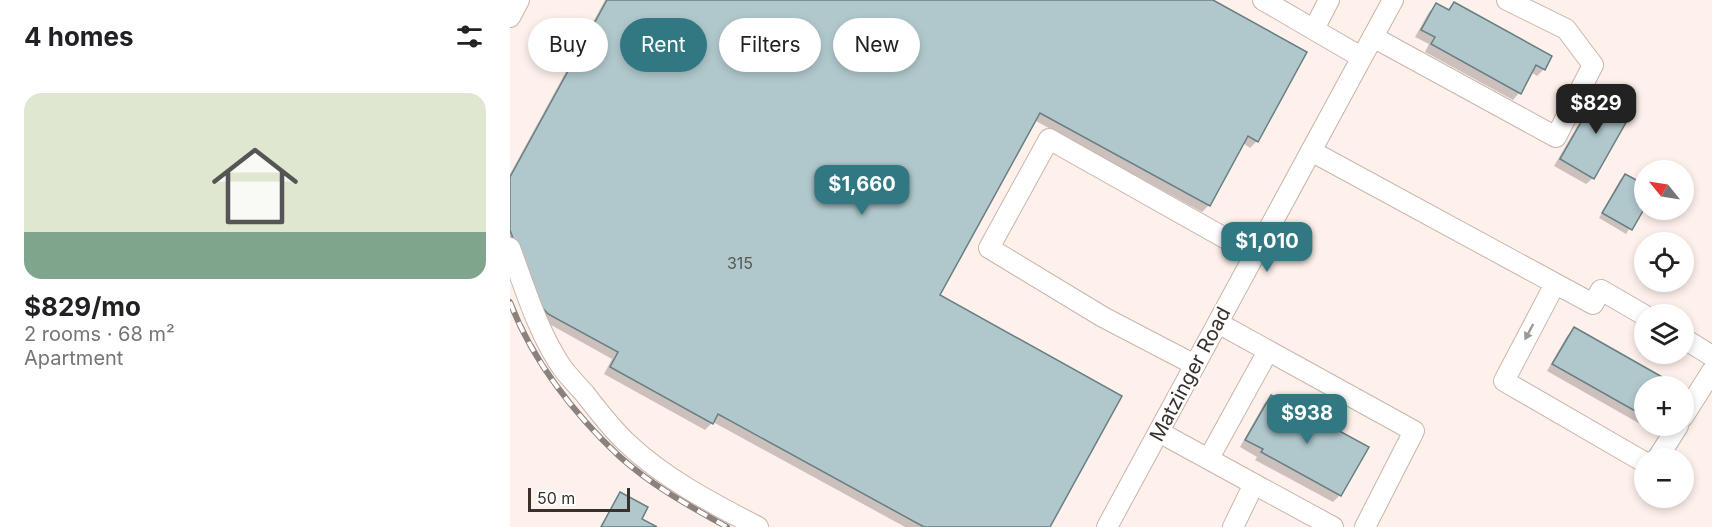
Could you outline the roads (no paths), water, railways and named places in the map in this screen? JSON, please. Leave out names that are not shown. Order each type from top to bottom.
[{"type":"street","points":[[510,17],[519,0]]},
{"type":"street","points":[[1263,0],[1361,57]]},
{"type":"street","points":[[1314,29],[1329,0]]},
{"type":"street","name":"Matzinger Road","points":[[1107,527],[1393,0]]},
{"type":"street","points":[[1373,37],[1556,137],[1593,65],[1566,29],[1507,0]]},
{"type":"street","points":[[1195,365],[1103,318],[989,248],[994,238],[1049,139],[1255,255]]},
{"type":"street","points":[[1311,151],[1593,304],[1601,290],[1634,309]]},
{"type":"street","points":[[510,248],[535,316],[561,366],[602,415],[627,443],[661,470],[707,501],[758,527]]},
{"type":"street","points":[[1555,284],[1504,381],[1634,456]]},
{"type":"street","points":[[1218,323],[1414,431],[1365,527]]},
{"type":"street","points":[[1694,345],[1712,356]]},
{"type":"street","points":[[1209,458],[1269,351]]},
{"type":"street","points":[[1694,400],[1712,371]]},
{"type":"street","points":[[1160,432],[1333,527]]},
{"type":"street","points":[[1233,527],[1254,484]]},
{"type":"railway","points":[[510,302],[519,324],[542,365],[602,440],[631,467],[657,486],[727,527]]}]
